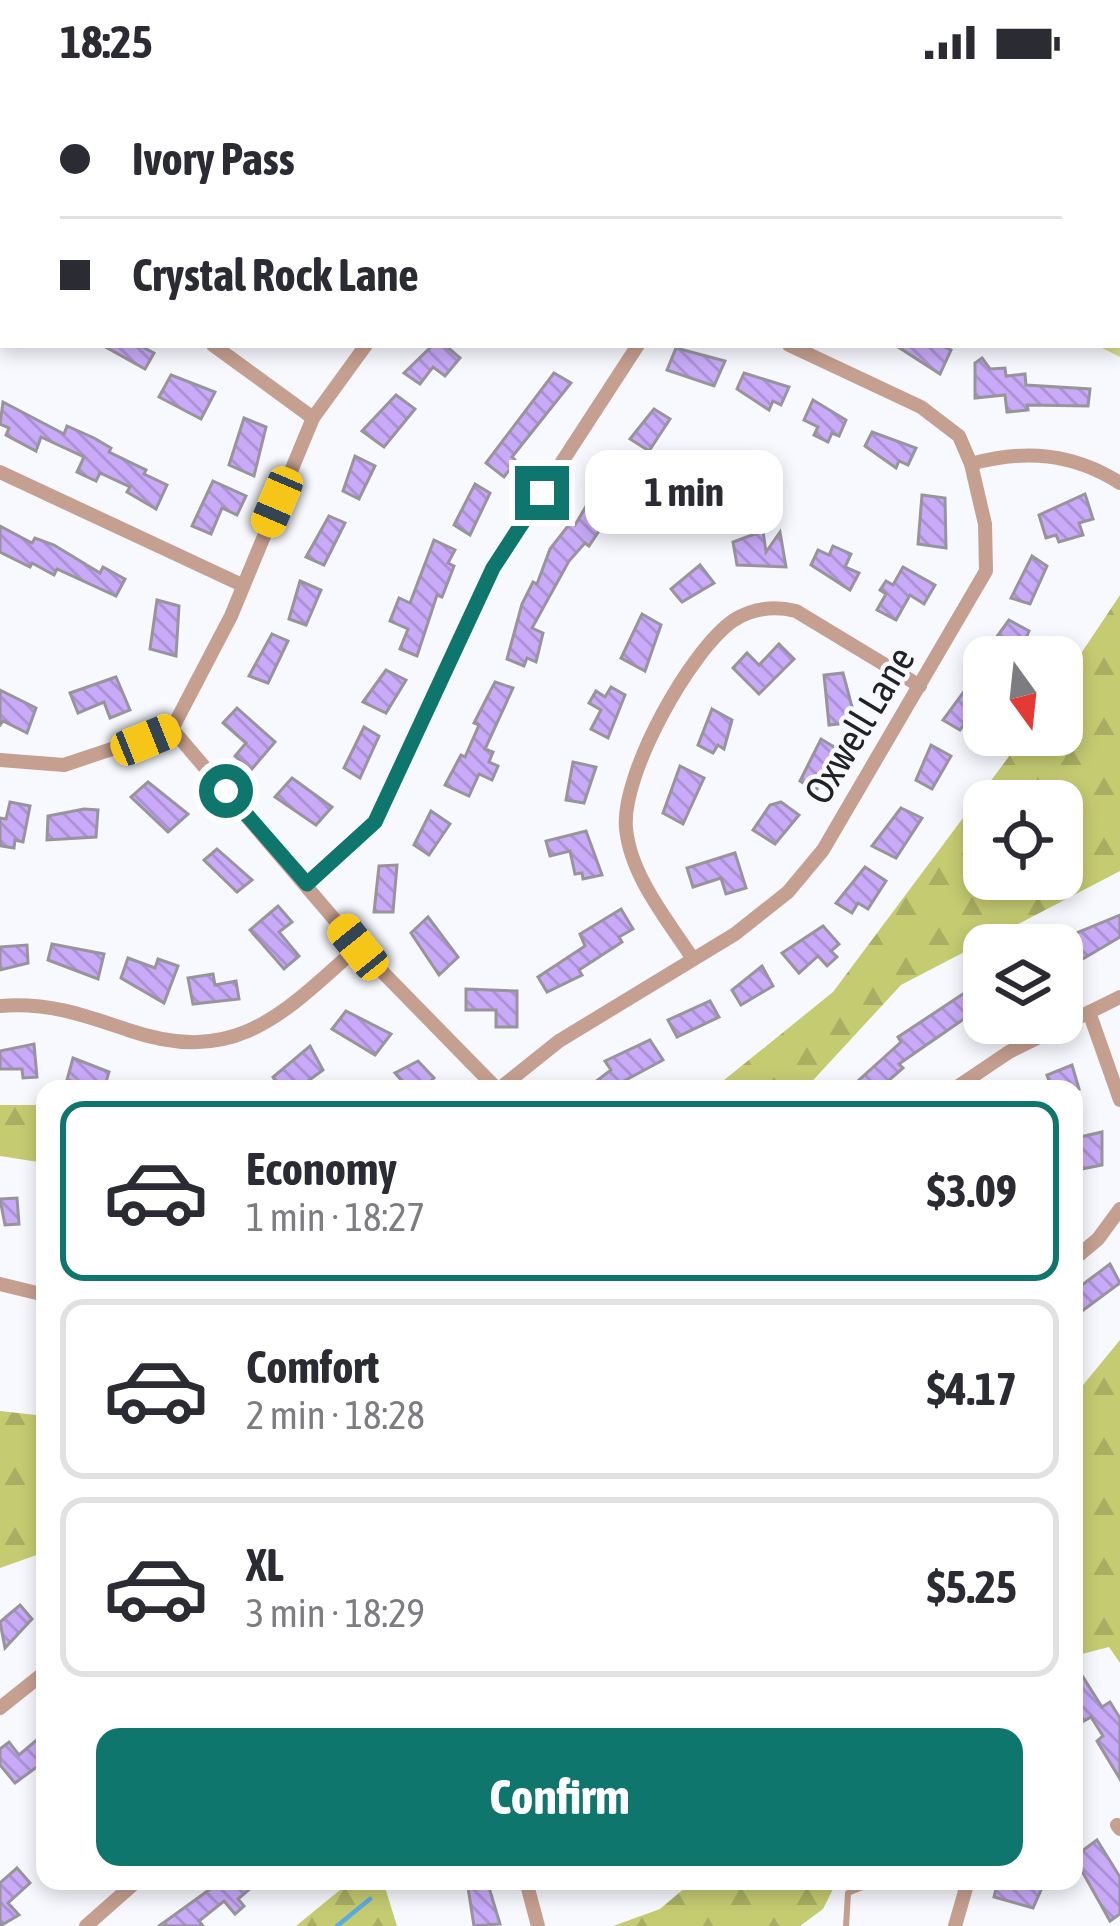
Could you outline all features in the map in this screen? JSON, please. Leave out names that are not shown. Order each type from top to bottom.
[{"type":"street","points":[[217,348],[313,418]]},
{"type":"street","points":[[0,760],[64,765],[172,730],[216,649],[313,418],[364,348]]},
{"type":"street","points":[[307,884],[375,822],[493,568],[636,348]]},
{"type":"street","name":"Oxwell Lane","points":[[510,1080],[586,1023],[760,916],[799,880],[823,850],[986,571],[985,524],[971,464],[946,422],[794,348]]},
{"type":"street","points":[[971,464],[1038,454],[1085,463],[1120,483]]},
{"type":"street","points":[[0,472],[242,585]]},
{"type":"street","points":[[693,959],[639,870],[626,830],[626,804],[646,747],[717,637],[752,612],[796,611],[920,686]]},
{"type":"street","points":[[172,730],[358,947],[489,1080]]},
{"type":"street","points":[[0,1006],[48,1005],[161,1040],[235,1038],[270,1023],[358,947]]},
{"type":"street","points":[[967,1080],[1009,1052],[1120,998]]},
{"type":"street","points":[[1089,1012],[1120,1100]]},
{"type":"street","points":[[1083,1252],[1120,1209]]},
{"type":"street","points":[[0,1284],[36,1293]]},
{"type":"street","points":[[0,1708],[36,1679]]},
{"type":"street","points":[[86,1926],[127,1890]]},
{"type":"street","points":[[528,1890],[538,1926]]},
{"type":"street","points":[[955,1926],[965,1890]]},
{"type":"lane","points":[[846,1926],[848,1894],[857,1890]]},
{"type":"green space","points":[[1120,595],[1120,871],[1083,890],[1083,780],[991,780],[1009,756],[1083,756],[1083,650]]},
{"type":"green space","points":[[963,818],[963,900],[1064,900],[1018,924],[963,924],[963,953],[901,985],[813,1080],[724,1080],[833,992]]},
{"type":"green space","points":[[0,1105],[36,1105],[36,1162],[0,1156]]},
{"type":"green space","points":[[1120,1340],[1120,1663],[1109,1647],[1083,1654],[1083,1385]]},
{"type":"green space","points":[[0,1411],[36,1415],[36,1555],[0,1568]]},
{"type":"green space","points":[[340,1890],[386,1890],[397,1926],[296,1926]]},
{"type":"green space","points":[[682,1890],[832,1890],[823,1909],[800,1926],[613,1926],[660,1909]]},
{"type":"building","points":[[107,348],[145,348],[154,353],[145,369]]},
{"type":"building","points":[[430,348],[448,348],[460,358],[445,376],[433,367],[420,384],[404,373]]},
{"type":"building","points":[[676,348],[725,361],[714,386],[667,370]]},
{"type":"building","points":[[900,348],[951,350],[940,374]]},
{"type":"building","points":[[982,358],[990,369],[1005,368],[1006,376],[1025,374],[1026,385],[1090,389],[1088,406],[1027,405],[1028,410],[1007,412],[1005,395],[975,398],[975,363]]},
{"type":"building","points":[[554,373],[571,383],[512,457],[516,461],[504,477],[486,463]]},
{"type":"building","points":[[744,373],[789,387],[781,405],[773,401],[769,410],[737,389]]},
{"type":"building","points":[[171,375],[215,392],[201,419],[159,397]]},
{"type":"building","points":[[396,395],[415,409],[384,447],[362,431]]},
{"type":"building","points":[[813,400],[846,420],[839,436],[832,433],[828,442],[814,435],[818,427],[804,420]]},
{"type":"building","points":[[3,402],[64,434],[67,426],[94,438],[111,448],[109,452],[146,470],[144,474],[167,485],[156,509],[127,492],[130,487],[100,473],[96,481],[77,472],[84,457],[41,437],[36,451],[6,435],[9,428],[0,424]]},
{"type":"building","points":[[654,409],[670,419],[649,451],[630,439]]},
{"type":"building","points":[[244,418],[266,427],[254,476],[229,465]]},
{"type":"building","points":[[872,432],[916,448],[908,465],[899,461],[896,468],[865,446]]},
{"type":"building","points":[[355,456],[375,466],[359,499],[343,491]]},
{"type":"building","points":[[614,459],[629,471],[596,520],[603,525],[589,546],[585,543],[569,561],[532,628],[543,633],[536,662],[527,658],[524,666],[507,659],[522,604],[533,582],[537,584],[550,549],[571,522],[575,525]]},
{"type":"building","points":[[213,481],[246,496],[237,515],[222,508],[211,534],[192,526]]},
{"type":"building","points":[[475,484],[490,493],[470,535],[454,525]]},
{"type":"building","points":[[1085,494],[1093,519],[1079,523],[1083,535],[1059,542],[1056,535],[1046,538],[1039,515]]},
{"type":"building","points":[[922,495],[945,498],[946,548],[918,544]]},
{"type":"building","points":[[329,516],[345,523],[324,565],[306,557]]},
{"type":"building","points":[[0,526],[32,543],[35,538],[54,545],[100,573],[103,567],[125,579],[116,596],[57,569],[54,575],[32,563],[30,567],[0,552]]},
{"type":"building","points":[[763,531],[766,552],[780,532],[786,567],[737,565],[733,542]]},
{"type":"building","points":[[434,540],[455,550],[448,563],[454,566],[442,597],[437,595],[417,656],[400,649],[408,629],[390,621],[399,598],[410,603]]},
{"type":"building","points":[[833,546],[851,554],[845,567],[859,573],[850,590],[811,565],[818,550],[829,555]]},
{"type":"building","points":[[1032,556],[1047,566],[1030,604],[1011,598]]},
{"type":"building","points":[[700,565],[714,583],[682,602],[671,589]]},
{"type":"building","points":[[903,567],[935,585],[924,604],[910,595],[896,620],[877,610],[886,594],[880,590],[886,581],[893,585]]},
{"type":"building","points":[[300,581],[321,590],[306,625],[289,619]]},
{"type":"building","points":[[157,600],[179,606],[176,656],[150,649]]},
{"type":"building","points":[[642,614],[661,625],[645,671],[621,658]]},
{"type":"building","points":[[1009,620],[1029,631],[1027,636],[997,636]]},
{"type":"building","points":[[272,634],[288,641],[268,683],[249,676]]},
{"type":"building","points":[[779,644],[794,659],[759,694],[733,668],[747,653],[759,665]]},
{"type":"building","points":[[386,670],[406,680],[386,713],[363,702]]},
{"type":"building","points":[[843,673],[856,722],[829,725],[824,675]]},
{"type":"building","points":[[116,677],[130,710],[110,718],[104,702],[78,713],[70,693]]},
{"type":"building","points":[[495,682],[513,688],[485,749],[493,752],[489,762],[498,766],[492,780],[479,774],[469,796],[445,785],[461,755],[465,757],[479,725],[474,723]]},
{"type":"building","points":[[611,687],[625,695],[608,738],[591,729],[601,710],[589,703],[596,691],[605,697]]},
{"type":"building","points":[[0,690],[36,708],[27,733],[3,721],[0,725]]},
{"type":"building","points":[[963,693],[960,730],[943,720]]},
{"type":"building","points":[[237,708],[275,742],[251,770],[235,756],[246,743],[223,723]]},
{"type":"building","points":[[712,709],[732,720],[724,749],[718,745],[713,753],[698,745]]},
{"type":"building","points":[[364,727],[379,736],[360,778],[344,768]]},
{"type":"building","points":[[821,739],[836,748],[816,791],[800,781]]},
{"type":"building","points":[[931,745],[951,756],[932,789],[916,780]]},
{"type":"building","points":[[573,762],[596,767],[584,803],[566,800]]},
{"type":"building","points":[[680,766],[704,778],[683,824],[663,813]]},
{"type":"building","points":[[292,778],[332,807],[316,825],[275,797]]},
{"type":"building","points":[[148,782],[188,814],[168,832],[131,797]]},
{"type":"building","points":[[10,802],[30,806],[23,842],[15,840],[14,848],[1,846],[0,839],[0,818],[6,819]]},
{"type":"building","points":[[781,802],[799,815],[775,844],[753,830],[770,805]]},
{"type":"building","points":[[901,808],[922,818],[896,858],[872,846]]},
{"type":"building","points":[[98,810],[96,837],[47,840],[48,816]]},
{"type":"building","points":[[431,811],[450,824],[429,855],[414,845]]},
{"type":"building","points":[[586,831],[602,875],[583,879],[582,873],[575,874],[570,851],[550,856],[546,841]]},
{"type":"building","points":[[217,849],[252,880],[237,892],[204,860]]},
{"type":"building","points":[[735,853],[746,888],[726,894],[721,878],[693,887],[687,868]]},
{"type":"building","points":[[397,865],[393,912],[374,912],[379,866]]},
{"type":"building","points":[[865,867],[886,881],[868,909],[858,903],[852,913],[836,903]]},
{"type":"building","points":[[278,906],[292,922],[279,932],[299,956],[284,969],[250,930]]},
{"type":"building","points":[[621,909],[633,929],[619,937],[622,942],[579,970],[582,975],[547,992],[538,977],[585,946],[580,934]]},
{"type":"building","points":[[1120,915],[1120,937],[1083,959],[1083,930]]},
{"type":"building","points":[[428,917],[458,957],[439,975],[411,933]]},
{"type":"building","points":[[823,926],[839,944],[831,951],[837,957],[827,966],[818,956],[799,973],[782,953]]},
{"type":"building","points":[[52,944],[104,954],[98,979],[48,960]]},
{"type":"building","points":[[27,945],[28,963],[0,970],[0,947]]},
{"type":"building","points":[[128,958],[155,968],[158,959],[178,966],[164,1003],[121,978]]},
{"type":"building","points":[[762,966],[773,986],[741,1005],[732,990]]},
{"type":"building","points":[[213,974],[215,985],[236,981],[239,999],[193,1004],[188,978]]},
{"type":"building","points":[[466,989],[517,991],[517,1027],[496,1027],[496,1010],[466,1010]]},
{"type":"building","points":[[963,994],[963,1020],[899,1064],[903,1068],[889,1080],[859,1080],[901,1042],[898,1037]]},
{"type":"building","points":[[710,1001],[719,1017],[677,1037],[668,1020]]},
{"type":"building","points":[[346,1011],[391,1034],[375,1055],[332,1029]]},
{"type":"building","points":[[650,1040],[663,1060],[626,1080],[598,1080],[611,1070],[605,1061]]},
{"type":"building","points":[[34,1044],[37,1077],[23,1078],[22,1069],[0,1069],[0,1051]]},
{"type":"building","points":[[310,1046],[323,1070],[309,1080],[273,1077]]},
{"type":"building","points":[[73,1058],[109,1072],[107,1080],[67,1080]]},
{"type":"building","points":[[418,1061],[434,1078],[401,1080],[395,1073]]},
{"type":"building","points":[[1072,1065],[1076,1080],[1049,1080],[1047,1075]]},
{"type":"building","points":[[1102,1132],[1102,1165],[1083,1169],[1083,1136]]},
{"type":"building","points":[[17,1198],[19,1224],[5,1225],[0,1199]]},
{"type":"building","points":[[1110,1264],[1120,1283],[1083,1310],[1083,1284]]},
{"type":"building","points":[[20,1605],[32,1619],[5,1648],[0,1622]]},
{"type":"building","points":[[1083,1677],[1102,1707],[1110,1702],[1120,1718],[1120,1779],[1097,1741],[1103,1736],[1091,1717],[1084,1721]]},
{"type":"building","points":[[36,1741],[36,1768],[15,1783],[0,1765],[0,1749],[9,1742],[19,1755]]},
{"type":"building","points":[[1097,1840],[1120,1877],[1120,1914],[1110,1921],[1083,1873],[1083,1850]]},
{"type":"building","points":[[17,1868],[30,1883],[8,1903],[19,1915],[0,1926],[0,1883]]},
{"type":"building","points":[[209,1890],[248,1890],[238,1899],[244,1906],[235,1914],[224,1901],[199,1921],[203,1926],[159,1926]]},
{"type":"building","points":[[468,1890],[490,1890],[500,1924],[474,1926]]},
{"type":"building","points":[[996,1890],[1041,1890],[1033,1908],[994,1897]]},
{"type":"waterway","points":[[337,1926],[370,1899]]},
{"type":"route","points":[[226,791],[307,884],[375,822],[493,568],[542,493]]}]
